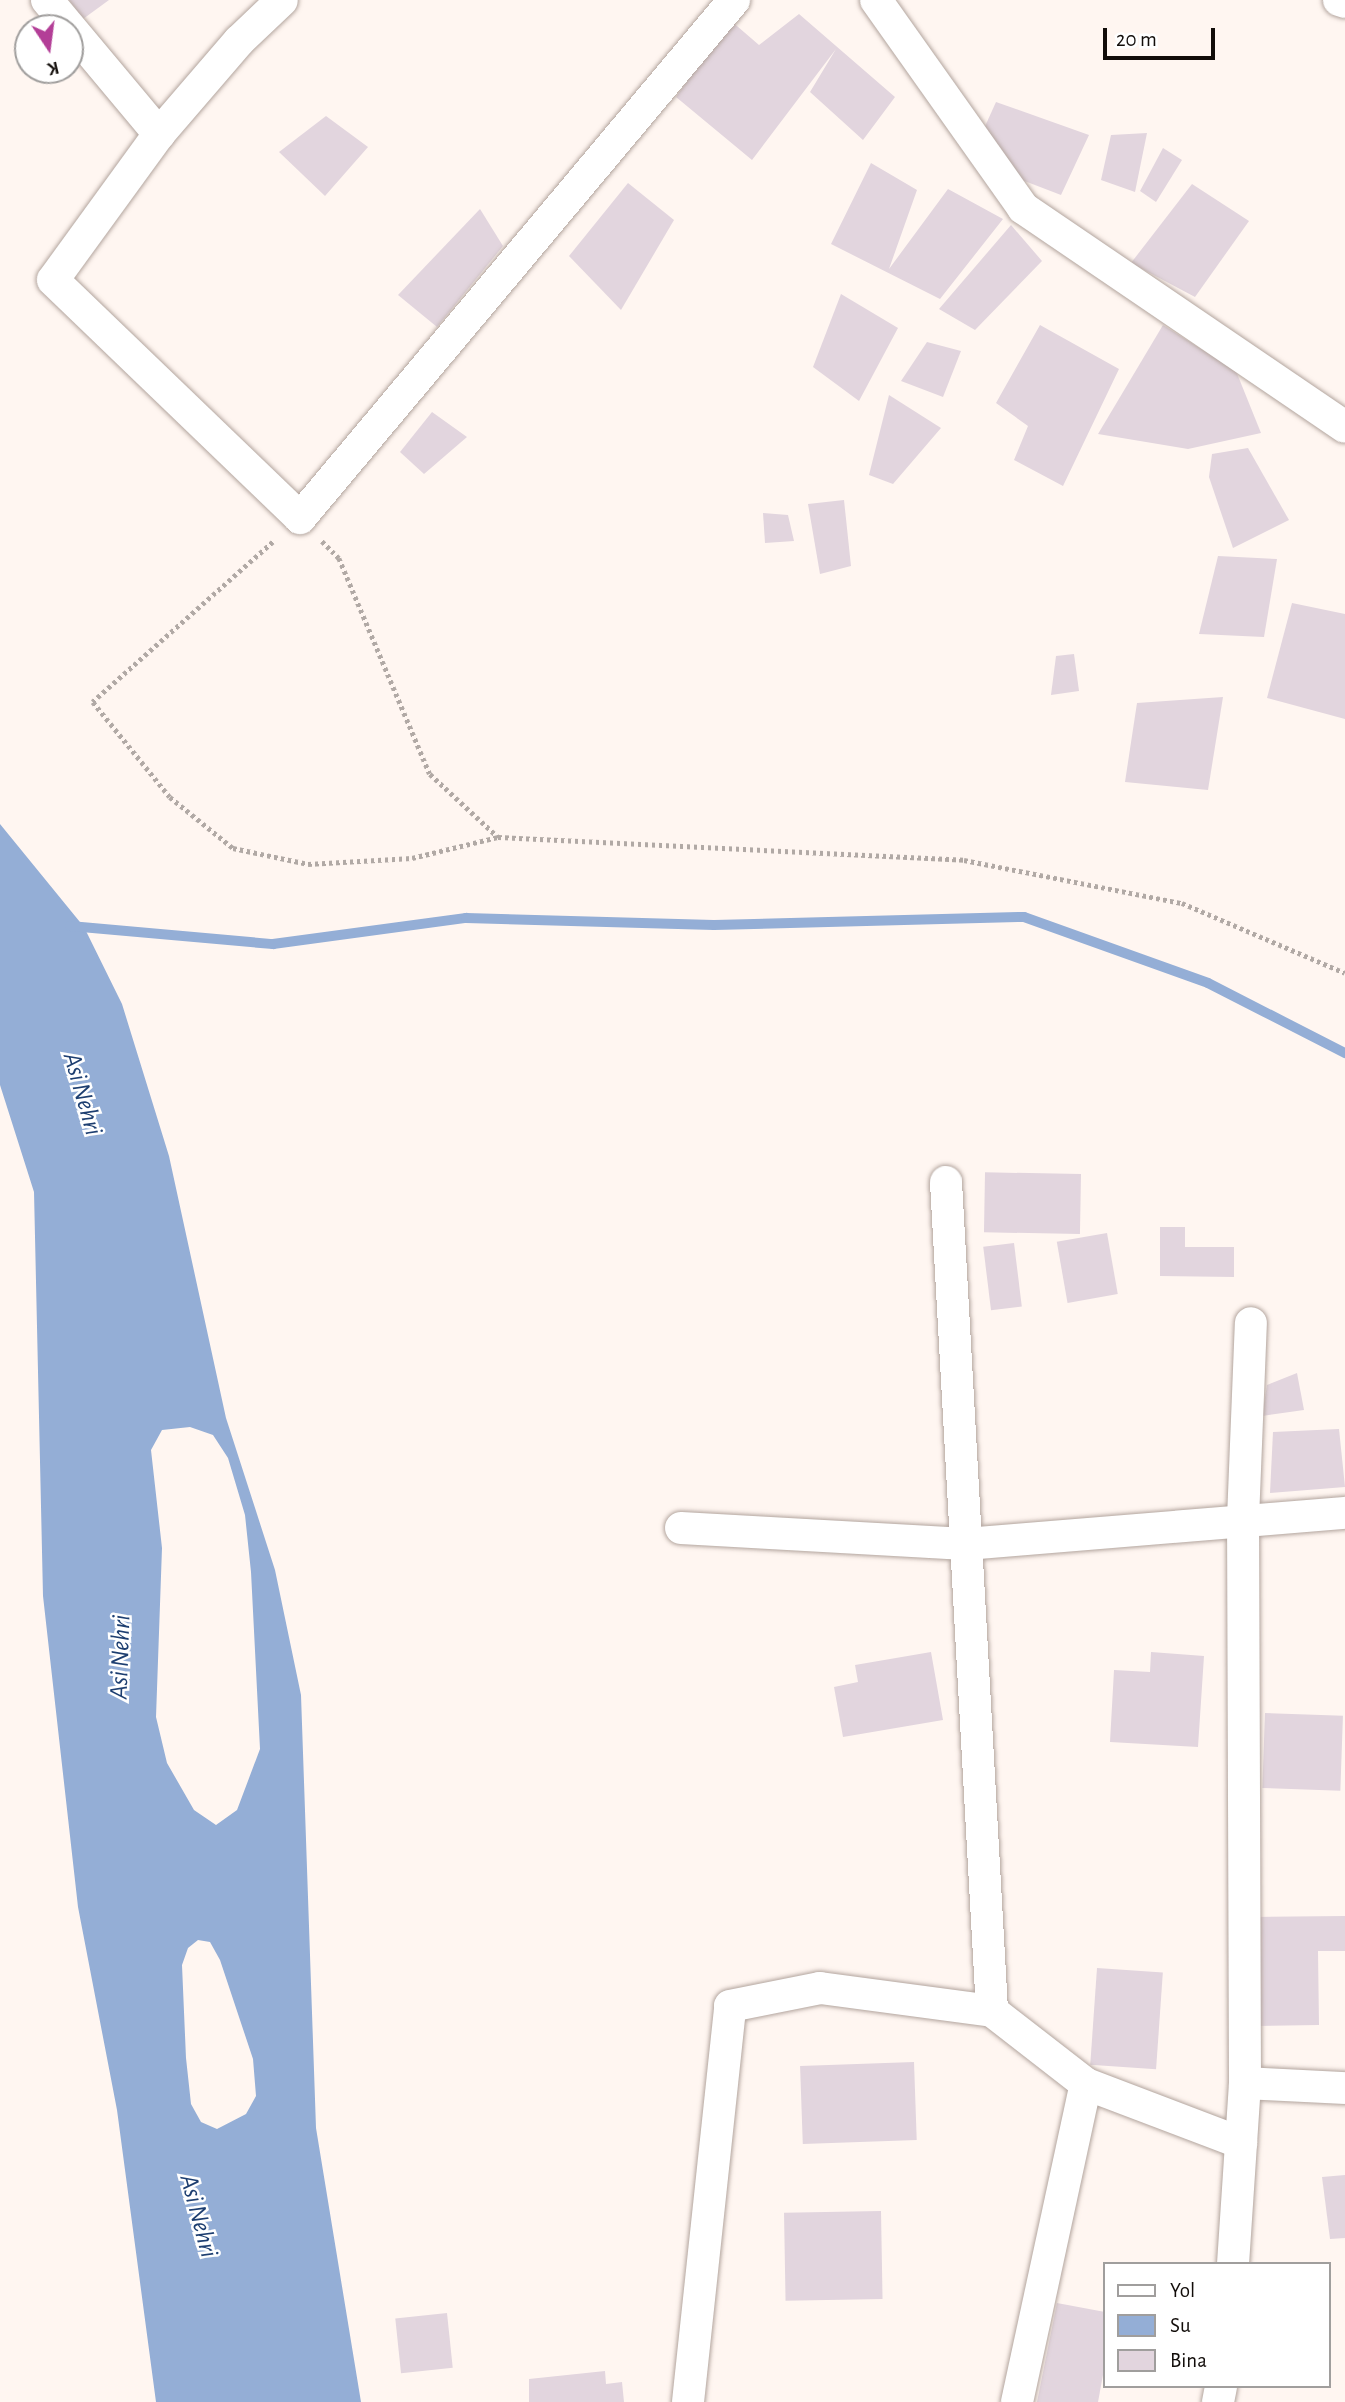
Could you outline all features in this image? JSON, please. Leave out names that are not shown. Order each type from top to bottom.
[{"type":"street","points":[[47,0],[159,134]]},
{"type":"street","points":[[282,0],[239,41],[159,134],[53,280],[300,518],[734,0]]},
{"type":"street","points":[[876,0],[1023,208],[1345,427]]},
{"type":"street","points":[[1339,0],[1345,2]]},
{"type":"street","points":[[946,1182],[992,2011]]},
{"type":"street","points":[[1233,2262],[1245,2082],[1243,1519],[1251,1323]]},
{"type":"street","points":[[681,1528],[966,1544],[1243,1519],[1345,1513]]},
{"type":"street","points":[[688,2402],[730,2007],[820,1988],[992,2011],[1086,2084],[1241,2143]]},
{"type":"street","points":[[1245,2082],[1345,2088]]},
{"type":"street","points":[[1017,2402],[1086,2084]]},
{"type":"path","points":[[498,837],[430,774],[339,558],[300,518],[93,702],[170,797],[233,848],[308,864],[412,858],[498,837],[964,860],[1182,903],[1345,973]]},
{"type":"water","name":"Asi Nehri","points":[[0,824],[84,927],[122,1004],[169,1156],[226,1418],[275,1570],[301,1695],[316,2128],[361,2402],[156,2402],[117,2110],[78,1907],[43,1596],[34,1192],[0,1085]],"holes":[[[190,1427],[213,1435],[228,1458],[245,1515],[251,1572],[260,1749],[237,1810],[216,1825],[194,1810],[167,1763],[156,1717],[162,1548],[151,1450],[162,1430]],[[198,1940],[210,1942],[220,1960],[253,2059],[256,2096],[246,2114],[217,2129],[201,2122],[191,2104],[186,2058],[182,1965],[188,1948]]]},
{"type":"building","points":[[69,0],[109,0],[84,18],[84,14],[79,14]]},
{"type":"building","points":[[799,14],[895,97],[863,140],[810,92],[836,49],[752,160],[676,97],[730,20],[759,45]]},
{"type":"building","points":[[996,102],[1089,135],[1061,195],[1014,177],[982,133]]},
{"type":"building","points":[[326,116],[368,147],[325,196],[279,152]]},
{"type":"building","points":[[1147,133],[1135,192],[1101,180],[1111,135]]},
{"type":"building","points":[[1163,148],[1182,160],[1156,202],[1140,191]]},
{"type":"building","points":[[871,163],[917,190],[889,269],[948,189],[1003,219],[940,299],[831,244]]},
{"type":"building","points":[[628,183],[674,220],[621,310],[569,256]]},
{"type":"building","points":[[1192,184],[1249,221],[1195,297],[1131,263]]},
{"type":"building","points":[[480,209],[503,246],[437,327],[398,295]]},
{"type":"building","points":[[1011,225],[1042,261],[975,330],[939,309]]},
{"type":"building","points":[[841,294],[898,328],[859,401],[813,367]]},
{"type":"building","points":[[1040,325],[1119,369],[1063,486],[1014,460],[1028,426],[996,403]]},
{"type":"building","points":[[1163,325],[1236,371],[1261,433],[1188,449],[1098,434]]},
{"type":"building","points":[[927,342],[961,351],[943,397],[901,381]]},
{"type":"building","points":[[889,395],[941,428],[893,484],[869,475]]},
{"type":"building","points":[[432,412],[467,437],[424,474],[400,452]]},
{"type":"building","points":[[1248,448],[1289,520],[1233,548],[1209,477],[1212,454]]},
{"type":"building","points":[[844,500],[851,566],[820,574],[808,504]]},
{"type":"building","points":[[763,513],[788,515],[794,541],[765,543]]},
{"type":"building","points":[[1218,556],[1277,559],[1264,637],[1199,634]]},
{"type":"building","points":[[1292,603],[1345,614],[1345,719],[1267,698]]},
{"type":"building","points":[[1074,654],[1079,691],[1051,695],[1056,656]]},
{"type":"building","points":[[1223,697],[1208,790],[1125,782],[1137,703]]},
{"type":"building","points":[[985,1172],[1081,1174],[1080,1234],[984,1232]]},
{"type":"building","points":[[1160,1227],[1185,1227],[1185,1247],[1234,1247],[1234,1277],[1160,1276]]},
{"type":"building","points":[[1107,1233],[1118,1294],[1068,1303],[1057,1242]]},
{"type":"building","points":[[1014,1243],[1022,1307],[991,1310],[983,1247]]},
{"type":"building","points":[[1297,1373],[1304,1410],[1262,1416],[1267,1385]]},
{"type":"building","points":[[1339,1429],[1345,1487],[1270,1493],[1273,1432]]},
{"type":"building","points":[[931,1652],[943,1720],[843,1737],[834,1687],[858,1682],[855,1665]]},
{"type":"building","points":[[1151,1652],[1204,1656],[1198,1747],[1110,1742],[1114,1670],[1150,1672]]},
{"type":"building","points":[[1265,1713],[1343,1716],[1340,1791],[1262,1788]]},
{"type":"building","points":[[1345,1916],[1345,1951],[1318,1951],[1319,2025],[1257,2026],[1255,1917]]},
{"type":"building","points":[[1097,1968],[1163,1973],[1156,2069],[1090,2065]]},
{"type":"building","points":[[914,2062],[917,2140],[803,2144],[800,2066]]},
{"type":"building","points":[[1345,2175],[1345,2238],[1330,2239],[1322,2177]]},
{"type":"building","points":[[881,2211],[883,2299],[786,2301],[784,2213]]},
{"type":"building","points":[[1057,2303],[1104,2312],[1104,2369],[1098,2402],[1037,2402]]},
{"type":"building","points":[[447,2313],[453,2368],[401,2373],[395,2318]]},
{"type":"building","points":[[605,2371],[606,2384],[622,2382],[624,2402],[529,2402],[529,2379]]},
{"type":"waterway","points":[[70,926],[273,944],[466,918],[714,925],[1024,917],[1208,983],[1345,1053]]}]
